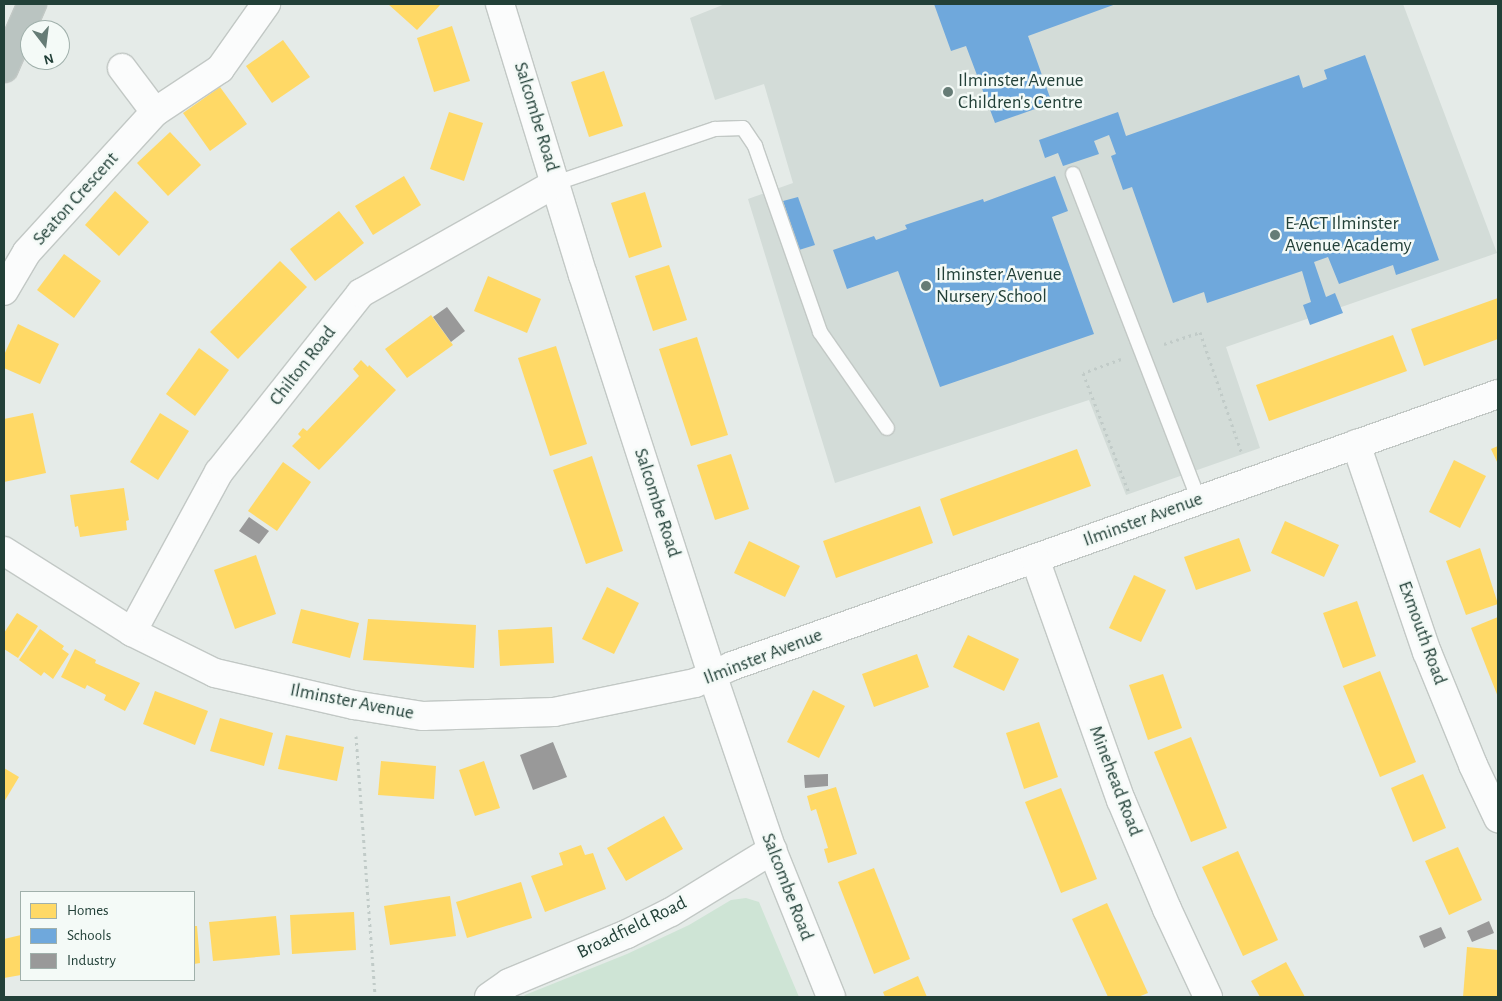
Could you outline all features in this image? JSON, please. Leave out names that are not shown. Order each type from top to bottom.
[{"type":"highway","points":[[4,68],[32,4]]},
{"type":"street","name":"Seaton Crescent","points":[[4,291],[27,252],[155,112],[220,69],[266,4]]},
{"type":"street","name":"Salcombe Road","points":[[500,4],[712,674],[772,850],[831,997]]},
{"type":"street","points":[[122,68],[155,112]]},
{"type":"street","name":"Chilton Road","points":[[132,632],[219,472],[361,293],[556,183]]},
{"type":"street","name":"Ilminster Avenue","points":[[14,556],[132,632],[215,672],[354,705],[423,716],[554,712],[695,683],[712,674],[1498,394]]},
{"type":"street","name":"Exmouth Road","points":[[1356,444],[1427,652],[1473,764],[1498,818]]},
{"type":"street","name":"Minehead Road","points":[[1035,559],[1121,800],[1167,910],[1208,997]]},
{"type":"street","name":"Broadfield Road","points":[[488,997],[508,983],[619,938],[671,912],[772,850]]},
{"type":"lane","points":[[556,183],[715,129],[743,128],[754,146],[820,332],[887,428]]},
{"type":"lane","points":[[1073,174],[1199,500]]},
{"type":"path","points":[[354,705],[375,997]]},
{"type":"shaded area","points":[[725,4],[1403,4],[1497,253],[1226,347],[1260,448],[1126,495],[1089,400],[835,483],[748,199],[793,183],[764,84],[715,100],[690,18]]},
{"type":"green space","points":[[746,898],[759,902],[799,997],[523,997],[627,954],[689,925],[731,900]]},
{"type":"building: Homes","points":[[388,4],[441,4],[417,30]]},
{"type":"building: Homes","points":[[452,26],[470,81],[434,92],[417,38]]},
{"type":"building: Homes","points":[[283,40],[310,77],[272,103],[246,66]]},
{"type":"building: Homes","points":[[604,71],[623,126],[589,137],[571,82]]},
{"type":"building: Homes","points":[[220,87],[247,124],[210,151],[183,113]]},
{"type":"building: Homes","points":[[449,112],[483,123],[464,181],[430,169]]},
{"type":"building: Homes","points":[[170,132],[201,165],[168,196],[137,163]]},
{"type":"building: Homes","points":[[404,176],[421,205],[373,235],[355,206]]},
{"type":"building: Homes","points":[[115,191],[149,222],[119,256],[85,225]]},
{"type":"building: Homes","points":[[645,192],[662,247],[629,258],[611,203]]},
{"type":"building: Homes","points":[[339,211],[364,243],[315,281],[290,249]]},
{"type":"building: Homes","points":[[64,254],[101,281],[74,318],[37,290]]},
{"type":"building: Homes","points":[[280,261],[307,287],[238,359],[210,332]]},
{"type":"building: Homes","points":[[669,265],[687,320],[653,331],[635,276]]},
{"type":"building: Homes","points":[[488,276],[541,299],[527,333],[474,311]]},
{"type":"building: Homes","points":[[1498,298],[1498,339],[1424,366],[1411,329]]},
{"type":"building: Homes","points":[[431,315],[453,345],[407,378],[385,349]]},
{"type":"building: Homes","points":[[18,324],[59,344],[40,384],[4,368],[4,355]]},
{"type":"building: Homes","points":[[1393,335],[1407,371],[1269,421],[1256,385]]},
{"type":"building: Homes","points":[[697,337],[728,435],[691,446],[659,349]]},
{"type":"building: Homes","points":[[556,346],[587,444],[550,456],[518,358]]},
{"type":"building: Homes","points":[[199,348],[229,370],[195,416],[166,394]]},
{"type":"building: Homes","points":[[361,360],[396,390],[319,470],[292,446],[301,437],[298,434],[303,428],[307,431],[359,376],[353,369]]},
{"type":"building: Homes","points":[[33,413],[46,473],[4,482],[4,419]]},
{"type":"building: Homes","points":[[160,413],[189,431],[158,480],[130,462]]},
{"type":"building: Homes","points":[[1498,446],[1498,464],[1491,449]]},
{"type":"building: Homes","points":[[1077,449],[1091,486],[953,536],[940,499]]},
{"type":"building: Homes","points":[[731,454],[749,509],[715,520],[697,465]]},
{"type":"building: Homes","points":[[592,456],[623,551],[586,564],[553,470]]},
{"type":"building: Homes","points":[[1454,460],[1486,476],[1460,528],[1429,512]]},
{"type":"building: Homes","points":[[283,462],[311,482],[277,531],[248,511]]},
{"type":"building: Homes","points":[[124,488],[129,520],[126,521],[127,530],[80,537],[78,526],[75,527],[70,495]]},
{"type":"building: Homes","points":[[920,506],[933,543],[836,578],[823,541]]},
{"type":"building: Homes","points":[[1285,521],[1339,545],[1324,577],[1271,553]]},
{"type":"building: Homes","points":[[1239,538],[1251,571],[1196,590],[1184,557]]},
{"type":"building: Homes","points":[[749,541],[800,566],[785,597],[734,573]]},
{"type":"building: Homes","points":[[1480,548],[1498,604],[1466,615],[1446,561]]},
{"type":"building: Homes","points":[[256,555],[276,614],[235,629],[214,570]]},
{"type":"building: Homes","points":[[1134,575],[1166,590],[1141,642],[1109,628]]},
{"type":"building: Homes","points":[[607,587],[639,603],[614,654],[582,639]]},
{"type":"building: Homes","points":[[1357,601],[1376,656],[1343,668],[1323,613]]},
{"type":"building: Homes","points":[[301,609],[359,623],[350,658],[292,643]]},
{"type":"building: Homes","points":[[17,613],[38,626],[18,658],[4,649],[4,633]]},
{"type":"building: Homes","points":[[1498,617],[1498,697],[1471,628]]},
{"type":"building: Homes","points":[[368,619],[476,625],[474,668],[363,660]]},
{"type":"building: Homes","points":[[552,627],[554,663],[500,666],[498,630]]},
{"type":"building: Homes","points":[[40,629],[64,646],[62,649],[69,654],[53,679],[44,672],[41,676],[19,660]]},
{"type":"building: Homes","points":[[968,635],[1019,659],[1004,691],[953,667]]},
{"type":"building: Homes","points":[[75,649],[96,660],[95,663],[140,683],[125,711],[104,700],[106,695],[87,685],[85,689],[61,677]]},
{"type":"building: Homes","points":[[917,654],[929,687],[874,707],[862,674]]},
{"type":"building: Homes","points":[[1380,671],[1416,762],[1380,777],[1343,686]]},
{"type":"building: Homes","points":[[1163,674],[1182,728],[1148,740],[1129,685]]},
{"type":"building: Homes","points":[[813,690],[845,706],[819,758],[787,742]]},
{"type":"building: Homes","points":[[155,691],[208,711],[195,745],[143,724]]},
{"type":"building: Homes","points":[[220,718],[273,733],[264,766],[210,751]]},
{"type":"building: Homes","points":[[1039,722],[1058,777],[1024,789],[1006,733]]},
{"type":"building: Homes","points":[[286,735],[344,747],[337,781],[278,769]]},
{"type":"building: Homes","points":[[1191,737],[1227,828],[1191,842],[1154,752]]},
{"type":"building: Homes","points":[[381,761],[436,766],[434,799],[378,795]]},
{"type":"building: Homes","points":[[484,761],[500,808],[475,816],[459,770]]},
{"type":"building: Homes","points":[[4,768],[19,777],[4,802]]},
{"type":"building: Homes","points":[[1423,774],[1446,828],[1413,842],[1391,788]]},
{"type":"building: Homes","points":[[836,787],[857,854],[828,863],[824,849],[828,848],[816,809],[811,811],[807,796]]},
{"type":"building: Homes","points":[[1061,788],[1097,879],[1061,893],[1025,802]]},
{"type":"building: Homes","points":[[664,816],[683,849],[626,881],[607,848]]},
{"type":"building: Homes","points":[[581,845],[585,855],[593,853],[606,889],[545,912],[531,876],[563,865],[559,853]]},
{"type":"building: Homes","points":[[1458,847],[1482,900],[1449,915],[1425,861]]},
{"type":"building: Homes","points":[[1238,851],[1278,940],[1243,956],[1202,867]]},
{"type":"building: Homes","points":[[874,868],[910,959],[874,974],[838,882]]},
{"type":"building: Homes","points":[[521,882],[532,918],[467,938],[456,902]]},
{"type":"building: Homes","points":[[450,896],[456,936],[390,945],[384,906]]},
{"type":"building: Homes","points":[[1107,903],[1148,993],[1138,997],[1108,997],[1072,919]]},
{"type":"building: Homes","points":[[354,912],[356,950],[292,954],[290,915]]},
{"type":"building: Homes","points":[[276,916],[280,955],[213,961],[209,922]]},
{"type":"building: Homes","points":[[195,926],[197,926],[200,963],[195,964]]},
{"type":"building: Homes","points":[[20,935],[20,975],[4,978],[4,939]]},
{"type":"building: Homes","points":[[1467,947],[1498,950],[1498,997],[1463,997]]},
{"type":"building: Homes","points":[[1286,962],[1305,997],[1260,997],[1251,981]]},
{"type":"building: Homes","points":[[918,976],[927,997],[885,997],[883,992]]},
{"type":"building: Schools","points":[[934,4],[1116,4],[1028,36],[1052,103],[995,123],[966,46],[951,51]]},
{"type":"building: Schools","points":[[1365,55],[1439,260],[1396,275],[1393,265],[1339,284],[1328,257],[1314,262],[1326,297],[1335,293],[1343,313],[1310,325],[1303,305],[1311,302],[1302,271],[1207,303],[1204,292],[1173,303],[1132,187],[1123,190],[1111,156],[1116,154],[1109,135],[1094,141],[1099,154],[1063,166],[1058,153],[1045,158],[1039,140],[1118,112],[1126,136],[1299,75],[1303,88],[1327,79],[1324,70]]},
{"type":"building: Schools","points":[[1055,176],[1068,211],[1052,217],[1094,334],[940,387],[898,271],[847,289],[833,250],[874,236],[876,240],[907,229],[905,225],[983,199],[984,202]]},
{"type":"building: Schools","points":[[798,197],[815,245],[799,250],[783,201]]},
{"type":"building: Industry","points":[[447,307],[465,331],[451,342],[433,317]]},
{"type":"building: Industry","points":[[249,517],[269,531],[259,544],[239,531]]},
{"type":"building: Industry","points":[[553,742],[567,777],[533,790],[520,755]]},
{"type":"building: Industry","points":[[828,774],[828,786],[805,788],[804,775]]},
{"type":"building: Industry","points":[[1489,921],[1494,933],[1472,942],[1467,931]]},
{"type":"building: Industry","points":[[1441,927],[1446,938],[1424,948],[1419,936]]},
{"type":"place","name":"Ilminster Avenue Children's Centre","points":[[948,92]]},
{"type":"place","name":"E-ACT Ilminster Avenue Academy","points":[[1275,235]]},
{"type":"place","name":"Ilminster Avenue Nursery School","points":[[926,286]]}]
